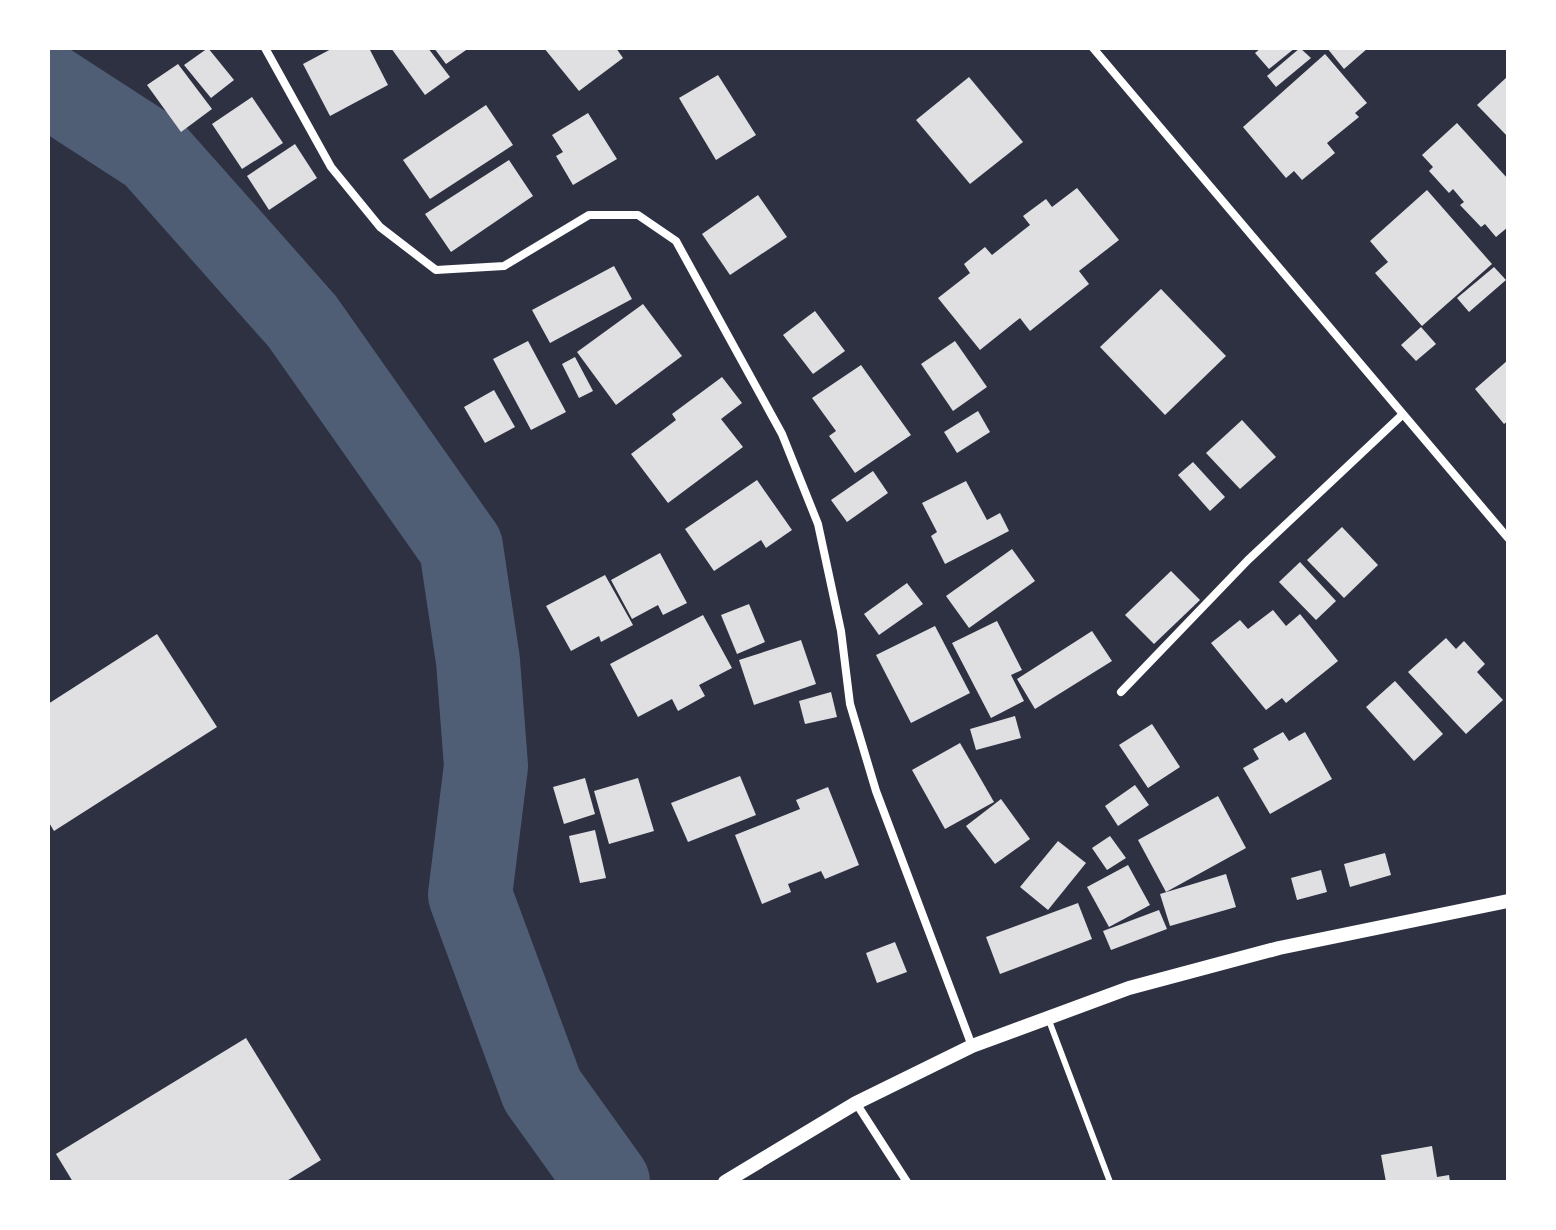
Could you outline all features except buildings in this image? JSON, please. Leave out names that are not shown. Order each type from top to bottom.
[{"type":"street","points":[[265,48],[331,167],[380,227],[436,270],[504,266],[589,215],[638,215],[676,241],[782,434],[818,524],[841,631],[850,704],[876,791],[972,1046]]},
{"type":"street","points":[[1093,48],[1508,538]]},
{"type":"street","points":[[1121,692],[1248,560],[1402,415]]},
{"type":"street","points":[[725,1182],[856,1103],[972,1046],[1129,988],[1279,948],[1508,901]]},
{"type":"street","points":[[856,1103],[907,1182]]},
{"type":"lane","points":[[1048,1018],[1110,1182]]},
{"type":"waterway","points":[[48,85],[153,153],[302,321],[461,547],[478,661],[486,766],[470,895],[542,1090],[608,1182]]}]
